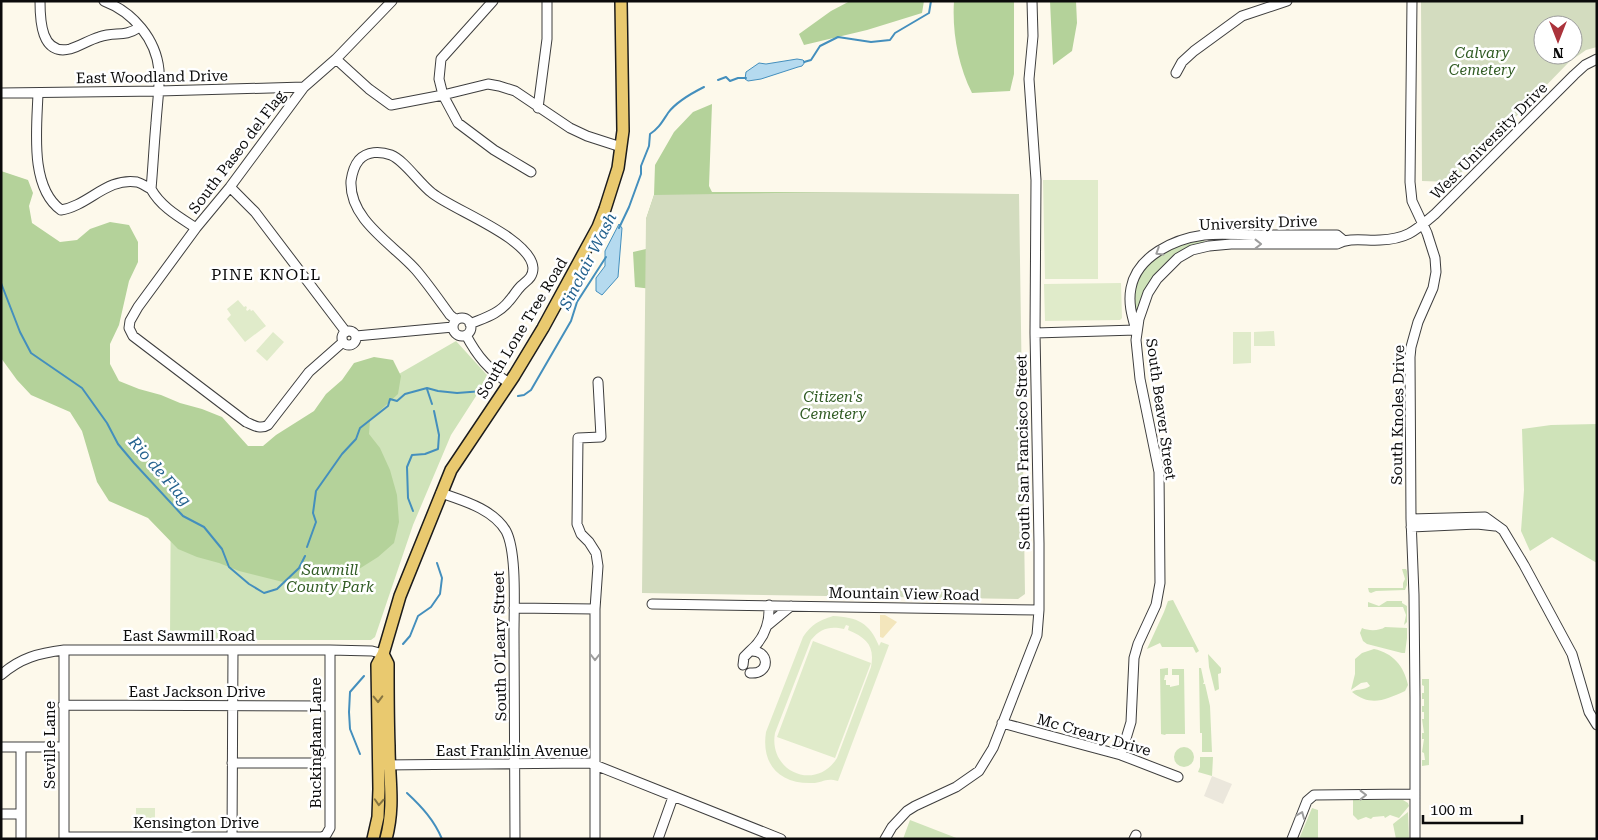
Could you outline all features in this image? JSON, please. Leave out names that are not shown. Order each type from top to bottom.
[{"type":"main road","name":"South Lone Tree Road","points":[[373,839],[389,746],[388,664],[383,654],[400,596],[451,470],[543,328],[598,228],[611,192],[623,131],[621,1]]},
{"type":"main road","name":"South Lone Tree Road","points":[[385,765],[392,795],[389,829],[386,839]]},
{"type":"street","points":[[40,1],[41,28],[43,33],[52,46],[61,50],[74,48],[102,36],[124,35],[140,26]]},
{"type":"street","points":[[104,1],[126,12],[140,26],[152,44],[159,68],[151,189]]},
{"type":"street","points":[[493,1],[441,59],[439,79],[443,95],[458,123],[494,150],[531,172]]},
{"type":"street","points":[[538,108],[547,39],[547,1]]},
{"type":"street","name":"South San Francisco Street","points":[[885,839],[892,827],[907,811],[956,787],[979,771],[993,748],[1037,635],[1039,610],[1035,333],[1036,180],[1029,79],[1033,36],[1032,1]]},
{"type":"street","points":[[1176,73],[1182,62],[1194,51],[1242,16],[1287,1]]},
{"type":"street","name":"South Knoles Drive","points":[[1412,1],[1410,182],[1412,201],[1427,233],[1435,258],[1436,272],[1433,288],[1418,322],[1410,353],[1411,523],[1414,595],[1415,839]]},
{"type":"street","name":"South Paseo del Flag","points":[[343,342],[309,372],[270,423],[265,427],[257,427],[246,422],[133,336],[128,328],[138,307],[304,86],[336,59],[386,3]]},
{"type":"street","points":[[336,59],[369,89],[391,105],[488,84],[494,85],[515,91],[570,128],[587,136],[621,147]]},
{"type":"street","name":"West University Drive","points":[[1423,224],[1449,201],[1574,75],[1585,65],[1597,59]]},
{"type":"street","name":"East Woodland Drive","points":[[1,93],[158,91],[304,86]]},
{"type":"street","points":[[38,93],[37,147],[39,167],[42,184],[54,205],[61,210],[71,208],[113,185],[138,182],[151,189],[156,198],[176,216],[196,228]]},
{"type":"street","points":[[356,336],[454,323],[459,318],[466,318],[470,324],[470,331],[462,336],[457,335],[454,331],[454,323],[448,312],[417,271],[368,223],[357,208],[352,194],[351,178],[357,163],[367,154],[381,152],[396,158],[433,194],[446,203],[474,216],[504,235],[521,249],[532,264],[531,277],[505,305],[495,314],[470,324]]},
{"type":"street","points":[[230,187],[253,209],[346,332]]},
{"type":"street","name":"University Drive","points":[[1136,330],[1148,293],[1157,279],[1178,258],[1192,250],[1231,244],[1337,244],[1344,240],[1380,240],[1410,234],[1423,224]]},
{"type":"street","name":"University Drive","points":[[1136,330],[1130,311],[1130,289],[1133,280],[1141,267],[1155,253],[1179,241],[1204,235],[1338,235],[1344,240]]},
{"type":"street","points":[[1035,333],[1136,330]]},
{"type":"street","name":"South Beaver Street","points":[[1121,755],[1131,722],[1134,658],[1141,637],[1156,605],[1160,583],[1159,472],[1140,379],[1136,330]]},
{"type":"street","points":[[346,332],[352,332],[356,336]]},
{"type":"street","points":[[346,332],[343,335],[343,342],[349,345],[353,344],[356,336]]},
{"type":"street","points":[[466,334],[481,360],[492,371],[509,383]]},
{"type":"street","points":[[595,839],[595,609],[598,566],[596,553],[581,534],[577,524],[578,438],[601,437],[598,382]]},
{"type":"street","name":"South O'Leary Street","points":[[441,493],[478,508],[496,519],[505,530],[513,555],[515,839]]},
{"type":"street","points":[[1411,523],[1498,526],[1506,535],[1572,654],[1589,712],[1597,725]]},
{"type":"street","name":"Mountain View Road","points":[[652,604],[1039,610]]},
{"type":"street","points":[[743,665],[744,657],[759,644],[767,625],[769,605]]},
{"type":"street","points":[[767,625],[791,606]]},
{"type":"street","points":[[514,608],[595,609]]},
{"type":"street","points":[[750,672],[756,673],[763,669],[766,662],[759,644]]},
{"type":"street","name":"East Sawmill Road","points":[[1,675],[12,665],[27,658],[45,652],[64,650],[330,650],[372,651],[383,654]]},
{"type":"street","name":"Seville Lane","points":[[64,650],[64,838]]},
{"type":"street","points":[[232,838],[233,650]]},
{"type":"street","name":"Buckingham Lane","points":[[326,835],[330,828],[330,650]]},
{"type":"street","points":[[750,651],[758,651],[763,655]]},
{"type":"street","name":"East Jackson Drive","points":[[63,705],[330,706]]},
{"type":"street","name":"Mc Creary Drive","points":[[1002,723],[1121,755],[1178,777]]},
{"type":"street","points":[[1,748],[63,747]]},
{"type":"street","points":[[21,839],[22,748]]},
{"type":"street","points":[[232,763],[330,763]]},
{"type":"street","name":"East Franklin Avenue","points":[[385,765],[590,763],[769,837],[781,839]]},
{"type":"street","points":[[1292,839],[1307,801],[1314,795],[1415,794]]},
{"type":"street","points":[[658,839],[673,797]]},
{"type":"street","points":[[1,814],[21,814]]},
{"type":"street","name":"Kensington Drive","points":[[64,838],[322,837],[326,835]]},
{"type":"green space","points":[[850,1],[924,1],[922,13],[867,30],[804,45],[799,34],[831,11]]},
{"type":"green space","points":[[954,1],[1014,1],[1014,74],[1010,91],[972,93],[963,71],[957,48],[954,25]]},
{"type":"green space","points":[[1050,1],[1076,1],[1077,23],[1072,51],[1053,65]]},
{"type":"green space","name":"Calvary Cemetery","points":[[1421,1],[1597,1],[1597,47],[1583,52],[1583,15],[1533,15],[1533,65],[1566,65],[1499,134],[1493,134],[1485,141],[1484,149],[1452,182],[1422,181]]},
{"type":"green space","points":[[712,104],[709,186],[712,192],[832,192],[669,291],[635,287],[633,252],[646,249],[646,219],[654,195],[655,165],[674,132],[693,112]]},
{"type":"green space","points":[[1,171],[28,180],[33,193],[29,206],[32,223],[60,242],[77,240],[90,229],[110,222],[129,225],[138,242],[138,262],[129,281],[119,325],[110,344],[110,364],[119,381],[222,417],[248,446],[263,446],[276,435],[314,411],[326,394],[342,380],[354,363],[374,357],[393,360],[401,376],[398,394],[370,420],[369,434],[380,448],[390,470],[397,495],[399,522],[394,543],[378,557],[359,569],[343,584],[323,590],[302,591],[283,582],[239,571],[178,549],[148,518],[109,501],[97,482],[82,431],[70,412],[31,395],[1,358]]},
{"type":"green space","points":[[1043,180],[1098,180],[1098,279],[1045,279]]},
{"type":"green space","name":"Citizen's Cemetery","points":[[832,192],[1019,194],[1025,594],[1018,599],[642,593],[646,219],[654,195]]},
{"type":"green space","points":[[1204,240],[1205,243],[1180,253],[1159,269],[1148,284],[1138,311],[1135,310],[1134,290],[1137,279],[1143,270],[1160,255],[1171,249]]},
{"type":"green space","points":[[1121,283],[1122,318],[1120,320],[1045,321],[1044,284]]},
{"type":"green space","points":[[238,300],[244,307],[246,306],[247,311],[253,310],[266,326],[245,342],[227,319],[231,315],[227,309]]},
{"type":"green space","points":[[1274,331],[1275,346],[1254,346],[1254,332]]},
{"type":"green space","points":[[273,332],[284,342],[267,361],[256,351]]},
{"type":"green space","points":[[1233,332],[1251,332],[1251,363],[1233,364]]},
{"type":"green space","name":"Sawmill County Park","points":[[456,341],[487,375],[478,393],[451,435],[413,525],[375,637],[371,640],[170,640],[171,466],[223,499],[378,386]]},
{"type":"green space","points":[[1597,424],[1597,563],[1552,537],[1530,551],[1521,531],[1524,490],[1522,429],[1551,425]]},
{"type":"green space","points":[[1402,569],[1407,571],[1405,590],[1369,592],[1368,588],[1403,588],[1405,579]]},
{"type":"green space","points":[[1173,600],[1199,651],[1196,653],[1193,647],[1162,647],[1160,643],[1147,649],[1168,601]]},
{"type":"green space","points":[[1387,601],[1402,601],[1407,606],[1407,622],[1404,625],[1406,615],[1403,607],[1368,607],[1368,602],[1379,606]]},
{"type":"green space","points":[[833,616],[849,618],[862,623],[871,632],[879,646],[881,642],[889,645],[838,781],[827,780],[816,783],[790,780],[775,770],[766,754],[766,732],[803,637],[819,621]],"holes":[[[846,625],[849,626],[848,630],[860,636],[868,644],[872,653],[871,667],[837,758],[828,768],[817,774],[806,775],[796,773],[786,767],[779,758],[775,747],[775,733],[811,640],[818,633],[826,629],[844,629]]]},
{"type":"green space","points":[[1385,627],[1407,628],[1405,653],[1367,644],[1363,641],[1360,633],[1362,628],[1374,630]]},
{"type":"green space","points":[[813,641],[871,663],[835,758],[777,737]]},
{"type":"green space","points":[[1374,649],[1387,654],[1397,661],[1404,672],[1408,685],[1405,691],[1378,701],[1359,697],[1352,692],[1370,686],[1367,682],[1361,683],[1351,690],[1355,674],[1355,659],[1362,653]]},
{"type":"green space","points":[[1208,654],[1221,668],[1221,673],[1218,674],[1219,689],[1215,691],[1209,667]]},
{"type":"green space","points":[[1168,668],[1168,675],[1165,675],[1164,680],[1166,680],[1166,685],[1170,685],[1170,687],[1179,685],[1179,675],[1172,675],[1172,669],[1184,669],[1185,734],[1161,734],[1160,669]]},
{"type":"green space","points":[[1199,668],[1201,668],[1203,684],[1205,684],[1210,706],[1212,752],[1202,752]]},
{"type":"green space","points":[[1422,679],[1429,679],[1429,765],[1422,766],[1422,760],[1425,760],[1424,753],[1422,752],[1424,739],[1422,739],[1422,733],[1424,733],[1422,719],[1424,719],[1424,712],[1422,712],[1422,706],[1424,706],[1424,699],[1422,699],[1422,693],[1424,693],[1424,686],[1422,685]]},
{"type":"green space","points":[[1180,747],[1188,747],[1194,753],[1194,761],[1188,767],[1180,767],[1174,761],[1174,753]]},
{"type":"green space","points":[[1200,757],[1213,757],[1212,776],[1198,772]]},
{"type":"green space","points":[[1353,800],[1403,800],[1409,806],[1399,818],[1390,815],[1385,818],[1384,816],[1371,819],[1366,817],[1358,820],[1353,815]]},
{"type":"green space","points":[[136,808],[155,808],[155,821],[136,821]]},
{"type":"green space","points":[[1312,808],[1318,810],[1318,839],[1299,839]]},
{"type":"green space","points":[[1408,812],[1409,839],[1396,839],[1393,824]]},
{"type":"green space","points":[[910,820],[959,839],[903,839]]},
{"type":"sand","points":[[880,615],[885,615],[897,622],[883,638],[880,637]]},
{"type":"shaded area","points":[[1212,776],[1232,784],[1223,804],[1204,796]]},
{"type":"water","points":[[797,59],[805,62],[802,66],[761,79],[748,81],[745,79],[746,72],[759,63],[766,64]]},
{"type":"water","points":[[619,224],[622,228],[618,277],[602,295],[596,291],[596,278],[605,266],[605,251]]},
{"type":"waterway","name":"Sinclair Wash","points":[[804,62],[811,60],[820,46],[838,37],[871,42],[890,40],[895,33],[929,13],[931,1]]},
{"type":"waterway","name":"Sinclair Wash","points":[[718,80],[726,77],[730,81],[746,78]]},
{"type":"waterway","name":"Sinclair Wash","points":[[619,228],[641,174],[641,166],[649,146],[650,134],[675,105],[704,87]]},
{"type":"waterway","name":"Sinclair Wash","points":[[518,396],[524,395],[531,390],[571,321],[577,302],[606,257]]},
{"type":"waterway","name":"Rio de Flag","points":[[1,283],[20,332],[31,353],[82,388],[107,423],[118,444],[183,516],[204,527],[222,549],[229,567],[249,584],[264,593],[277,589],[299,568],[305,556]]},
{"type":"waterway","name":"Rio de Flag","points":[[307,547],[316,522],[313,513],[316,491],[342,454],[356,439],[360,428],[388,406],[390,399],[397,401],[405,394],[427,388],[457,393],[483,391]]},
{"type":"waterway","name":"Rio de Flag","points":[[427,389],[432,404]]},
{"type":"waterway","name":"Rio de Flag","points":[[413,511],[408,498],[407,467],[412,455],[425,454],[438,449],[439,435],[434,411]]},
{"type":"waterway","name":"Rio de Flag","points":[[403,644],[410,636],[418,616],[431,607],[440,594],[442,578],[437,563]]},
{"type":"waterway","name":"Rio de Flag","points":[[360,754],[350,729],[350,692],[364,676]]},
{"type":"waterway","name":"Rio de Flag","points":[[407,793],[427,814],[442,839]]},
{"type":"district","name":"PINE KNOLL","points":[[266,274]]}]
